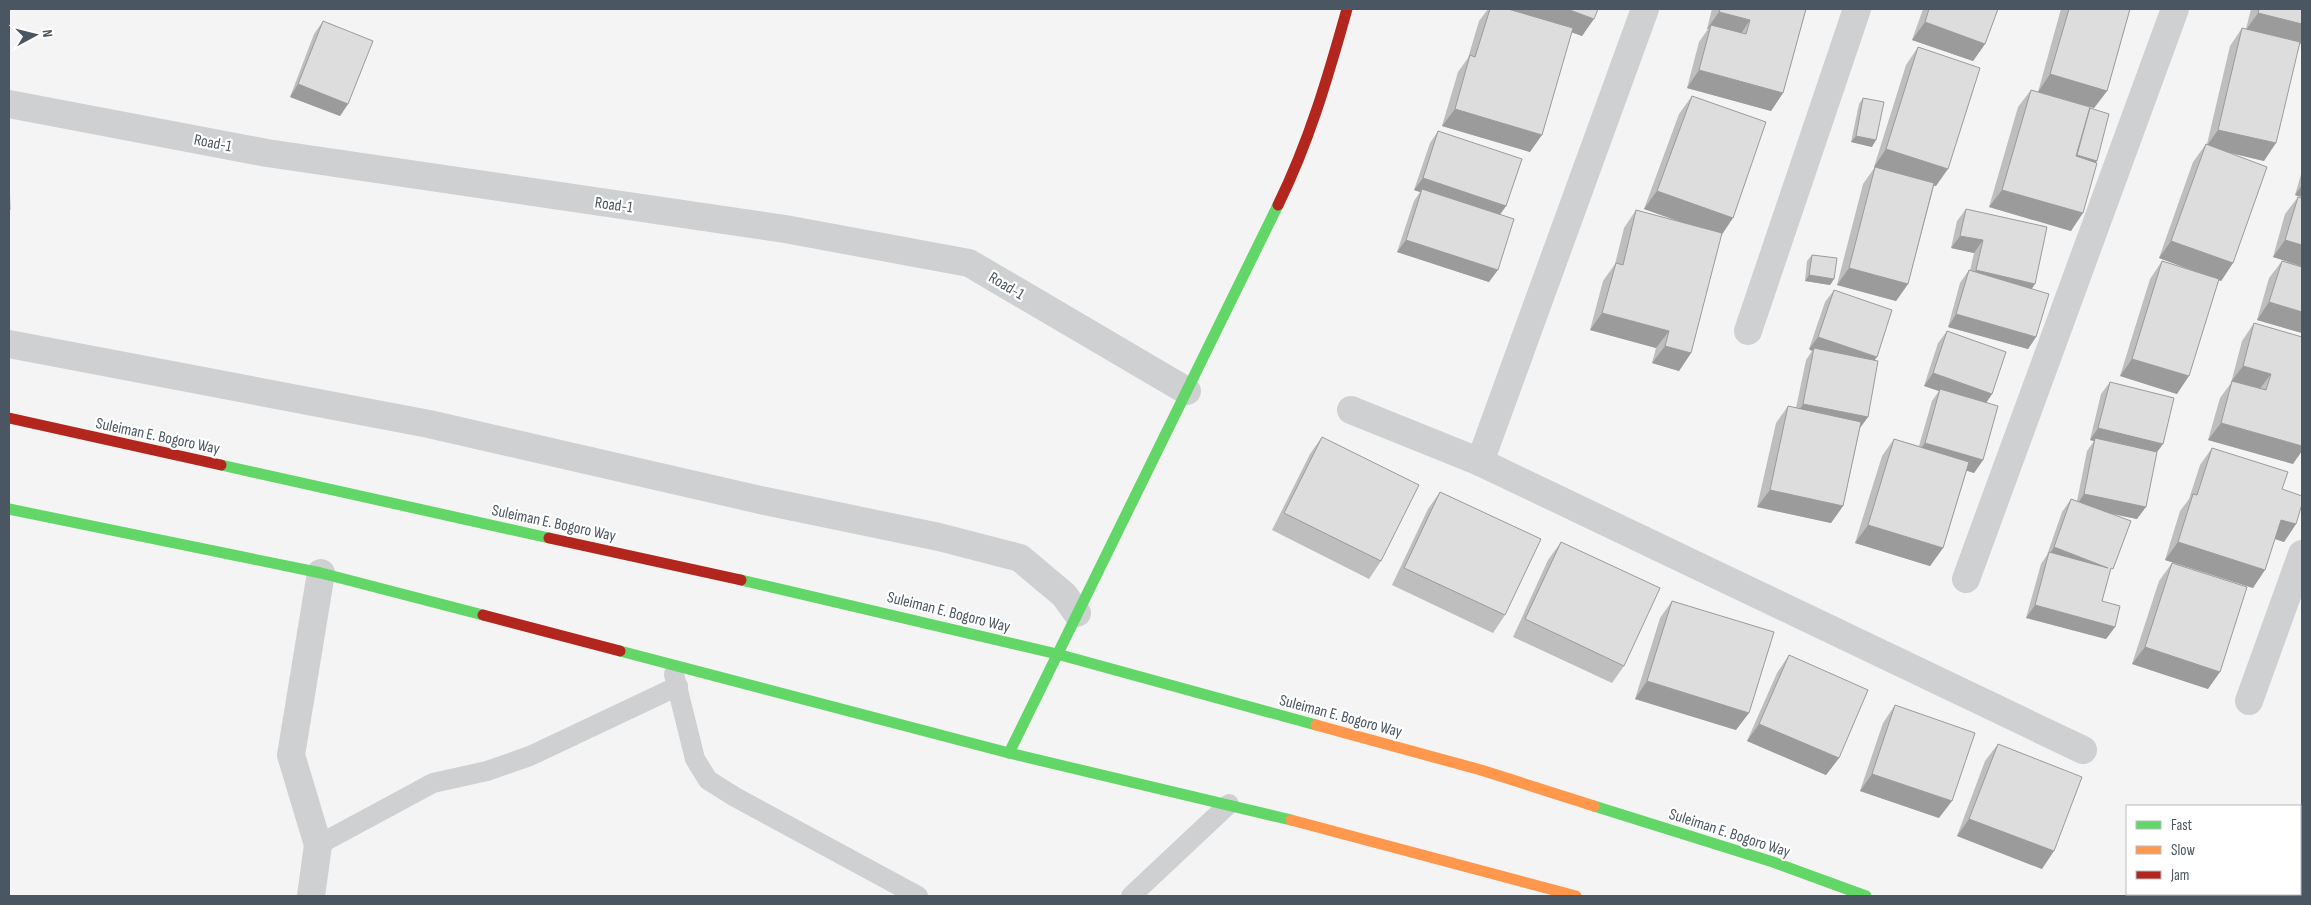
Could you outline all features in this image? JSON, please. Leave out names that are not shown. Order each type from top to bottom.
[{"type":"street","points":[[1009,753],[1292,177],[1317,114],[1347,9]]},
{"type":"street","points":[[1480,462],[1645,9]]},
{"type":"street","points":[[1748,331],[1857,9]]},
{"type":"street","points":[[1966,579],[2174,9]]},
{"type":"street","name":"Road-1","points":[[9,104],[267,153],[785,229],[969,263],[1187,391]]},
{"type":"street","points":[[9,344],[429,424],[756,498],[939,537],[1020,558],[1064,595],[1077,613]]},
{"type":"street","points":[[1351,410],[1480,462],[2083,750]]},
{"type":"street","name":"Suleiman E. Bogoro Way","points":[[9,418],[833,600],[1057,654],[1481,770],[1773,862],[1866,896]]},
{"type":"street","points":[[9,508],[321,573],[1009,753],[1229,804],[1576,896]]},
{"type":"street","points":[[2249,701],[2302,554]]},
{"type":"street","points":[[311,896],[318,845],[291,754],[321,573]]},
{"type":"lane","points":[[672,664],[695,759],[708,780],[735,797],[918,896]]},
{"type":"lane","points":[[318,845],[433,783],[487,771],[530,756],[678,686]]},
{"type":"lane","points":[[1131,896],[1229,804]]},
{"type":"building","points":[[1490,9],[1508,9],[1573,28],[1542,135],[1455,109],[1470,55],[1475,57]]},
{"type":"building","points":[[1567,9],[1598,9],[1594,19]]},
{"type":"building","points":[[1720,9],[1806,9],[1783,93],[1699,70],[1711,25],[1746,34],[1750,20],[1719,12]]},
{"type":"building","points":[[1929,9],[1998,9],[1985,44],[1925,22]]},
{"type":"building","points":[[2069,9],[2130,9],[2107,91],[2050,74]]},
{"type":"building","points":[[2259,9],[2302,9],[2302,24],[2258,13]]},
{"type":"building","points":[[323,21],[373,41],[348,104],[298,84]]},
{"type":"building","points":[[2242,28],[2300,42],[2276,143],[2218,130]]},
{"type":"building","points":[[1918,47],[1980,68],[1948,169],[1886,149]]},
{"type":"building","points":[[2031,90],[2090,107],[2076,156],[2097,163],[2083,213],[2002,190]]},
{"type":"building","points":[[1692,96],[1766,122],[1733,218],[1657,191]]},
{"type":"building","points":[[1863,98],[1884,102],[1876,140],[1856,136]]},
{"type":"building","points":[[2090,108],[2109,114],[2097,161],[2077,155]]},
{"type":"building","points":[[1438,131],[1522,159],[1506,206],[1423,178]]},
{"type":"building","points":[[2206,144],[2267,167],[2233,263],[2171,241]]},
{"type":"building","points":[[1875,167],[1934,183],[1908,284],[1849,268]]},
{"type":"building","points":[[1422,189],[1514,219],[1498,270],[1406,240]]},
{"type":"building","points":[[2298,197],[2302,198],[2302,245],[2285,240]]},
{"type":"building","points":[[1966,209],[2047,227],[2035,284],[1976,270],[1983,240],[1960,236]]},
{"type":"building","points":[[1636,210],[1722,233],[1691,353],[1665,346],[1669,331],[1602,313],[1616,263],[1623,265]]},
{"type":"building","points":[[1812,255],[1837,258],[1834,279],[1809,275]]},
{"type":"building","points":[[2162,261],[2219,279],[2189,376],[2132,359]]},
{"type":"building","points":[[2282,261],[2302,267],[2302,312],[2269,302]]},
{"type":"building","points":[[1969,270],[2049,294],[2036,337],[1956,314]]},
{"type":"building","points":[[1834,290],[1892,310],[1877,357],[1818,337]]},
{"type":"building","points":[[2254,323],[2302,337],[2302,446],[2221,423],[2232,381],[2266,390],[2271,374],[2243,366]]},
{"type":"building","points":[[1947,331],[2006,352],[1992,394],[1933,373]]},
{"type":"building","points":[[1814,348],[1878,361],[1868,417],[1803,404]]},
{"type":"building","points":[[2110,382],[2174,398],[2163,444],[2098,428]]},
{"type":"building","points":[[1940,389],[1998,406],[1983,460],[1925,443]]},
{"type":"building","points":[[1788,406],[1861,422],[1843,506],[1770,490]]},
{"type":"building","points":[[1322,437],[1419,485],[1381,561],[1284,513]]},
{"type":"building","points":[[2095,438],[2157,452],[2146,507],[2084,494]]},
{"type":"building","points":[[1894,439],[1969,462],[1943,548],[1868,525]]},
{"type":"building","points":[[2212,448],[2288,472],[2282,489],[2302,496],[2302,504],[2296,524],[2281,520],[2265,570],[2178,542],[2193,494],[2197,495]]},
{"type":"building","points":[[1440,492],[1541,539],[1505,615],[1404,568]]},
{"type":"building","points":[[2071,499],[2131,521],[2113,569],[2111,568],[2102,601],[2120,606],[2115,627],[2035,605],[2049,552],[2108,568],[2054,547]]},
{"type":"building","points":[[1561,542],[1660,588],[1624,666],[1525,619]]},
{"type":"building","points":[[2172,563],[2247,587],[2220,672],[2145,647]]},
{"type":"building","points":[[1672,601],[1774,632],[1749,713],[1647,681]]},
{"type":"building","points":[[1789,655],[1868,690],[1839,758],[1759,724]]},
{"type":"building","points":[[1895,705],[1975,733],[1952,801],[1872,774]]},
{"type":"building","points":[[1998,744],[2082,777],[2054,851],[1969,819]]},
{"type":"traffic: fast","points":[[1009,753],[1278,205]]},
{"type":"traffic: fast","points":[[221,465],[549,538]]},
{"type":"traffic: fast","points":[[9,509],[321,573],[483,615]]},
{"type":"traffic: fast","points":[[741,580],[1057,654],[1316,725]]},
{"type":"traffic: fast","points":[[620,651],[1009,753],[1291,820]]},
{"type":"traffic: fast","points":[[1594,806],[1773,862],[1866,896]]},
{"type":"traffic: slow","points":[[1316,725],[1481,770],[1594,806]]},
{"type":"traffic: slow","points":[[1291,820],[1576,896]]},
{"type":"traffic: jam","points":[[1278,205],[1308,133],[1325,84],[1347,9]]},
{"type":"traffic: jam","points":[[9,418],[221,465]]},
{"type":"traffic: jam","points":[[549,538],[741,580]]},
{"type":"traffic: jam","points":[[483,615],[620,651]]}]
